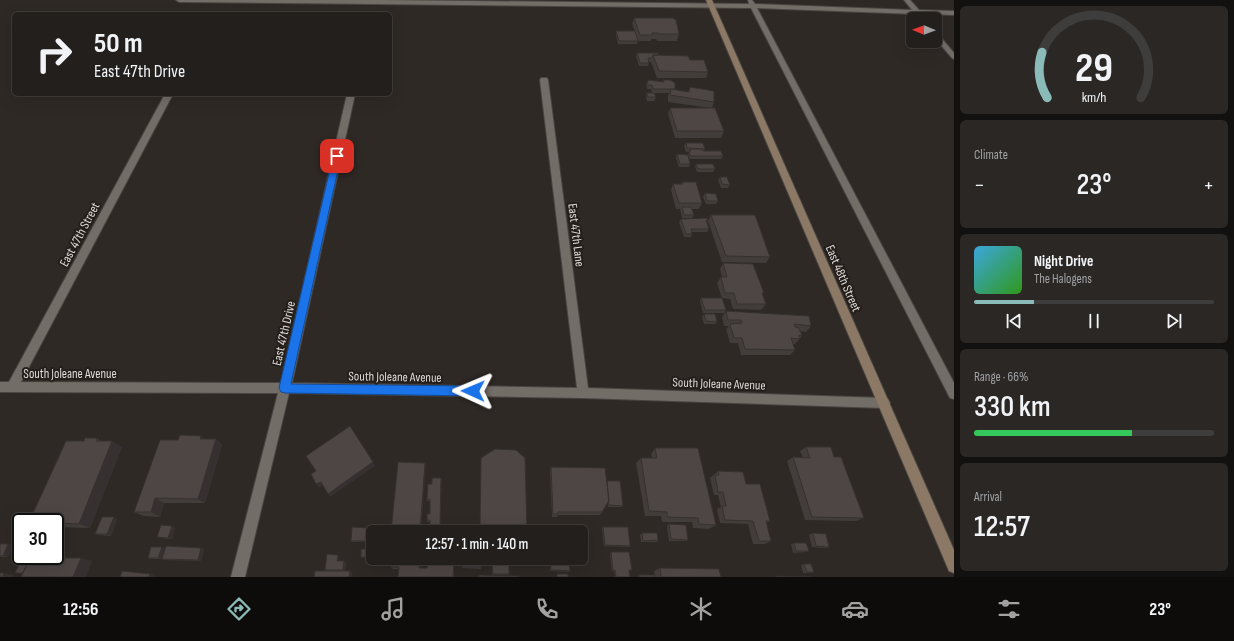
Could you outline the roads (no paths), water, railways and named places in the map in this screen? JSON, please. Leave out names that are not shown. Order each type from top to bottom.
[{"type":"street","points":[[178,0],[710,2],[954,12]]},
{"type":"street","points":[[907,0],[916,11]]},
{"type":"street","name":"East 48th Street","points":[[710,2],[954,566]]},
{"type":"street","points":[[751,3],[954,394]]},
{"type":"street","points":[[942,42],[954,57]]},
{"type":"street","name":"East 47th Lane","points":[[544,80],[583,393]]},
{"type":"street","name":"East 47th Street","points":[[12,387],[168,96]]},
{"type":"street","name":"East 47th Drive","points":[[238,577],[285,388],[351,96]]},
{"type":"street","name":"South Joleane Avenue","points":[[0,387],[285,388],[583,393],[884,403]]}]
